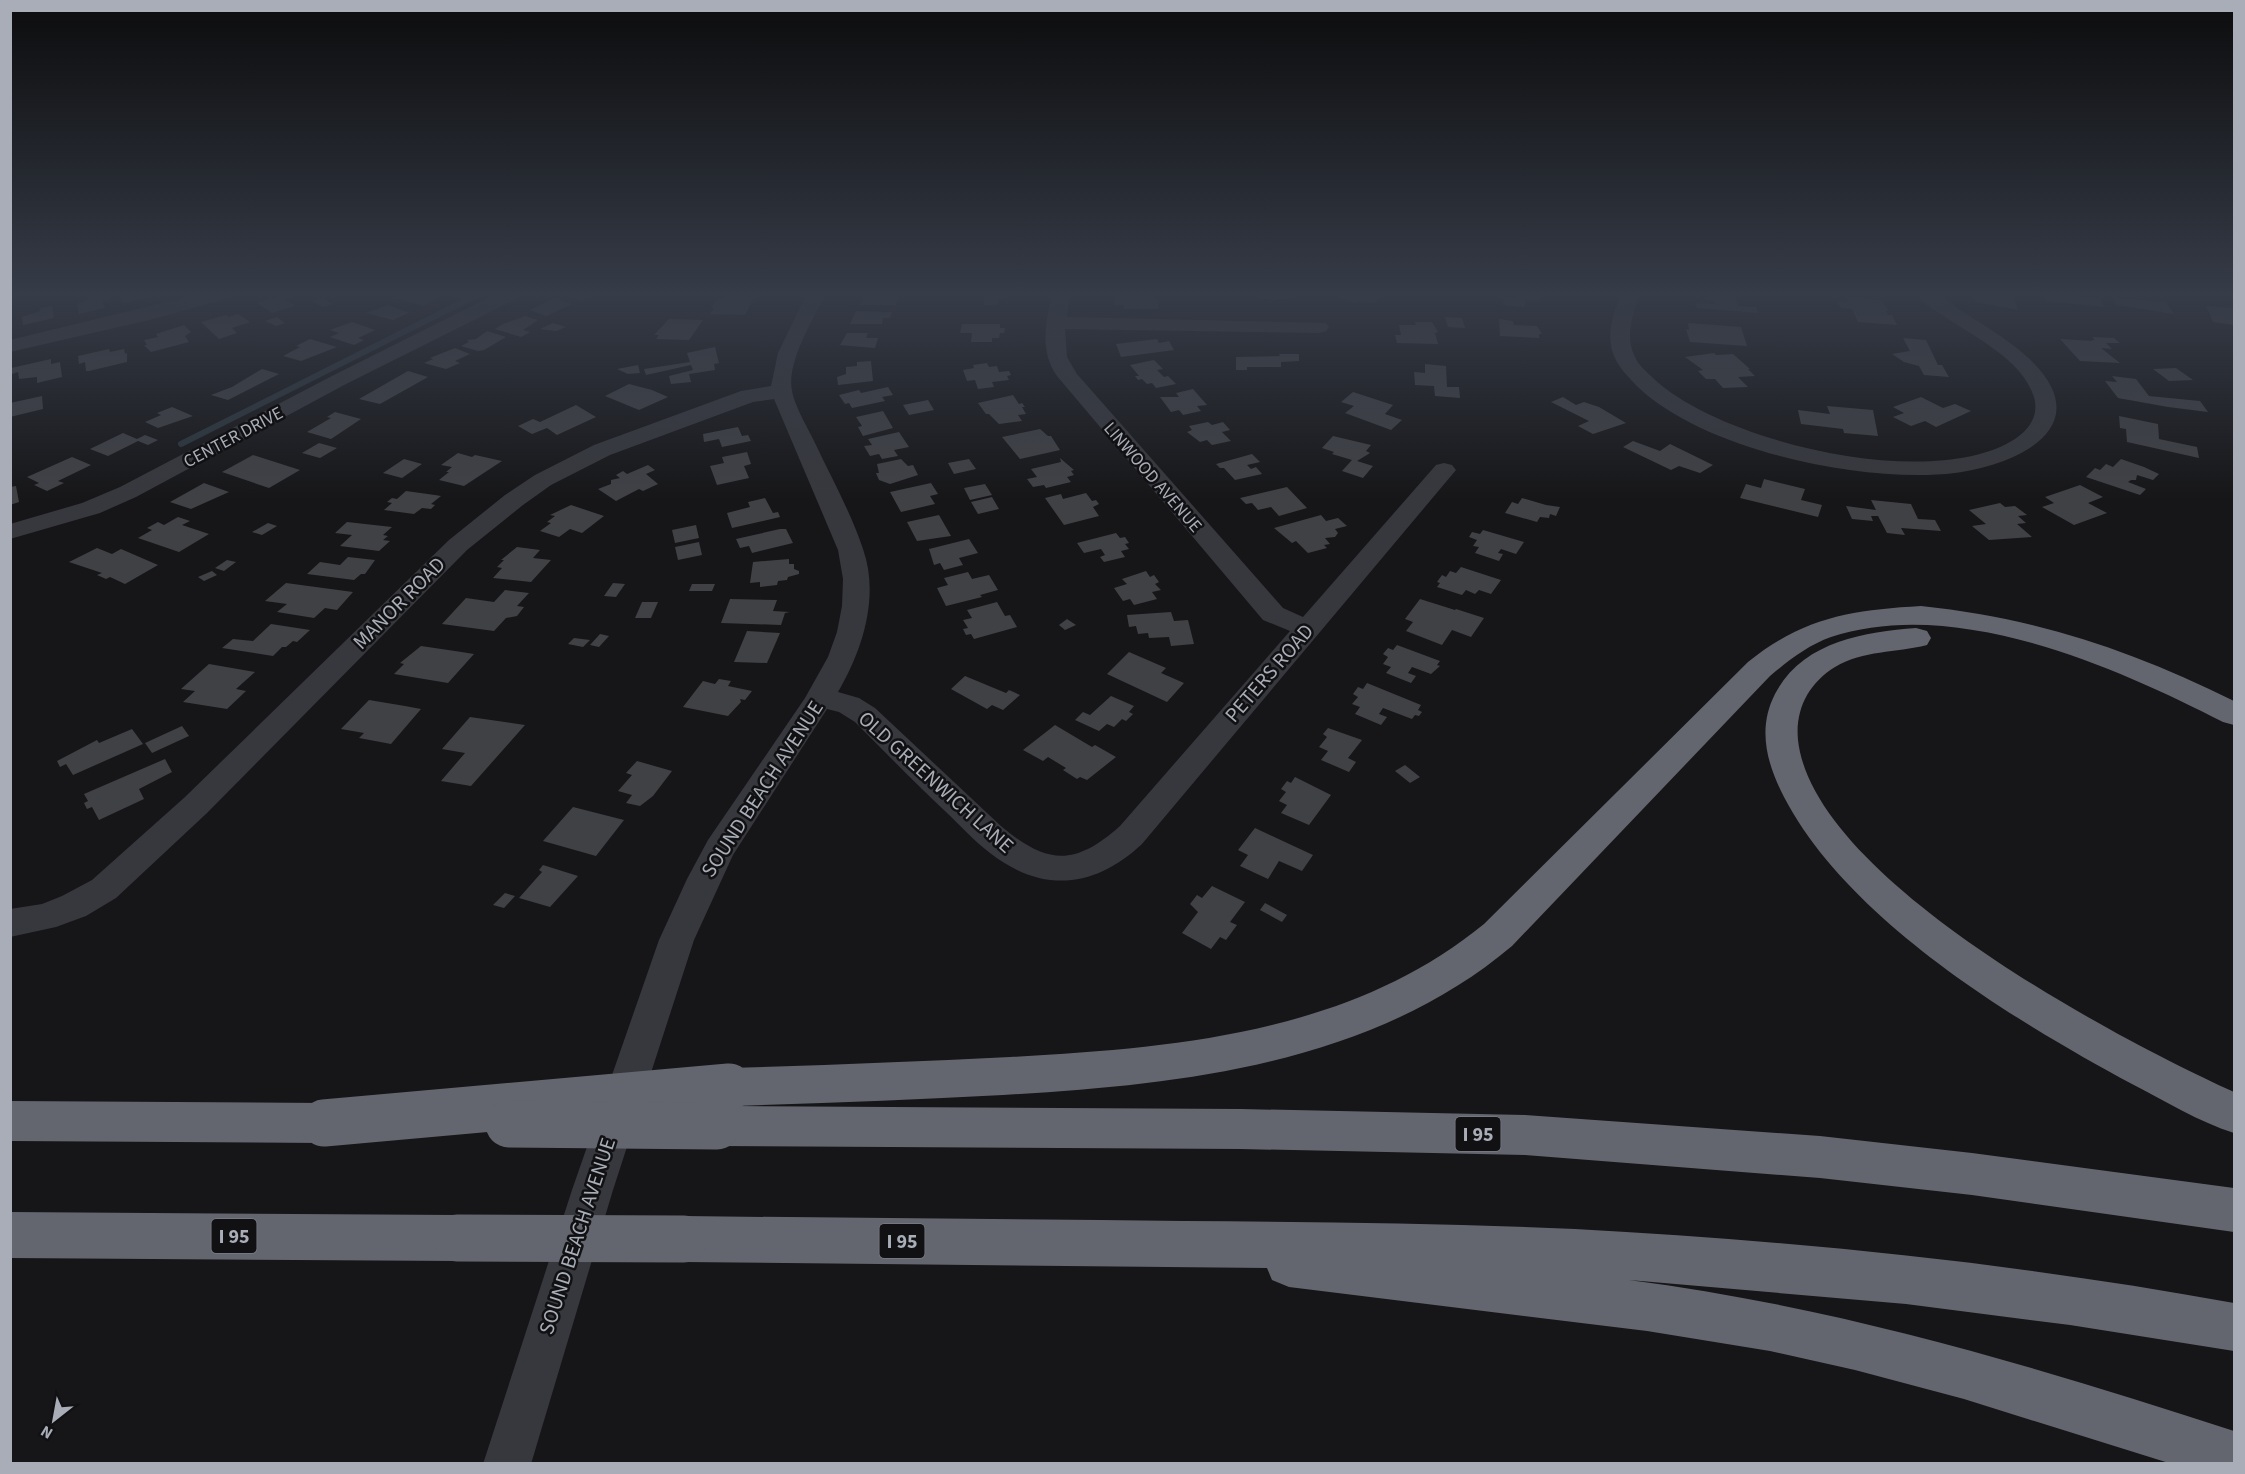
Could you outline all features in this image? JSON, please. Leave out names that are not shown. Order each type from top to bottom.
[{"type":"highway","points":[[723,1106],[883,1083],[1150,1067],[1255,1049],[1352,1019],[1432,981],[1468,958],[1527,906],[1766,663],[1801,639],[1847,623],[1906,617],[1940,618],[2019,631],[2088,649],[2126,663],[2235,714]]},
{"type":"highway","points":[[2235,738],[2152,696],[2082,668],[2015,649],[1950,639],[1914,638],[1881,641],[1850,649],[1828,658],[1811,669],[1790,694],[1781,723],[1784,756],[1794,783],[1809,810],[1837,849],[1891,902],[1938,941],[2048,1015],[2150,1072],[2235,1113]]},
{"type":"highway","name":"I 95","points":[[10,1121],[324,1123],[723,1106],[1241,1129],[1525,1135],[1820,1157],[1972,1174],[2235,1210]]},
{"type":"highway","name":"I 95","points":[[10,1235],[1121,1243],[1425,1247],[1576,1253],[1732,1265],[2044,1298],[2235,1327]]},
{"type":"highway","points":[[1121,1243],[1629,1304],[1800,1332],[1987,1380],[2235,1457]]},
{"type":"street","name":"CENTER DRIVE","points":[[10,532],[91,508],[129,492],[375,362]]},
{"type":"street","points":[[781,391],[781,375],[784,362]]},
{"type":"street","name":"LINWOOD AVENUE","points":[[1059,362],[1080,392],[1273,614],[1306,628]]},
{"type":"street","points":[[1628,362],[1658,396],[1717,426],[1771,446],[1819,458],[1886,467],[1934,468],[1974,463],[2013,450],[2029,441],[2042,428],[2046,415],[2044,397],[2029,369],[2019,362]]},
{"type":"street","name":"SOUND BEACH AVENUE","points":[[507,1464],[563,1275],[646,1024],[686,920],[709,870],[733,827],[821,698],[840,663],[851,631],[857,593],[856,572],[848,540],[781,391]]},
{"type":"street","name":"MANOR ROAD","points":[[10,923],[44,917],[74,906],[104,889],[254,749],[458,545],[514,500],[551,475],[602,450],[749,396],[781,391]]},
{"type":"street","name":"PETERS ROAD","points":[[1086,866],[1112,853],[1131,835],[1306,628],[1336,598],[1444,470]]},
{"type":"street","name":"OLD GREENWICH LANE","points":[[821,698],[849,705],[865,715],[948,796],[1008,849],[1029,861],[1053,868],[1068,869],[1086,866]]},
{"type":"building","points":[[39,362],[51,362],[51,364],[60,362],[62,377],[37,383],[37,377],[19,379],[18,372],[12,374],[11,368]]},
{"type":"building","points":[[79,362],[127,362],[89,371],[86,371],[85,362],[79,364]]},
{"type":"building","points":[[457,362],[460,363],[446,369],[424,363]]},
{"type":"building","points":[[690,362],[719,363],[714,364],[715,370],[689,374],[691,382],[671,384],[669,376],[693,370],[691,365],[646,375],[644,369]]},
{"type":"building","points":[[857,362],[871,362],[873,381],[838,385],[837,377],[846,374],[846,367],[857,366]]},
{"type":"building","points":[[1156,362],[1163,369],[1157,370],[1176,384],[1156,388],[1152,383],[1147,384],[1142,379],[1138,380],[1135,376],[1139,376],[1130,365]]},
{"type":"building","points":[[1236,362],[1285,362],[1281,362],[1281,367],[1247,367],[1247,370],[1236,370]]},
{"type":"building","points":[[1692,362],[1742,362],[1755,376],[1738,377],[1748,387],[1723,388],[1715,379],[1706,379],[1698,371],[1703,370]]},
{"type":"building","points":[[1904,362],[1936,362],[1938,365],[1942,365],[1949,377],[1924,375],[1919,366]]},
{"type":"building","points":[[987,363],[989,367],[997,366],[999,372],[1009,371],[1011,375],[1007,376],[1009,380],[992,382],[994,387],[978,389],[975,380],[967,381],[963,370],[974,368],[973,365]]},
{"type":"building","points":[[1425,364],[1446,366],[1447,387],[1459,387],[1460,398],[1435,396],[1434,386],[1415,385],[1414,372],[1425,373]]},
{"type":"building","points":[[638,365],[640,373],[628,374],[617,369]]},
{"type":"building","points":[[2176,368],[2193,380],[2169,381],[2153,369]]},
{"type":"building","points":[[262,369],[279,374],[228,400],[211,395],[232,387]]},
{"type":"building","points":[[408,371],[428,377],[380,404],[359,399]]},
{"type":"building","points":[[2112,376],[2136,379],[2149,396],[2200,401],[2208,412],[2118,398],[2105,381],[2117,382]]},
{"type":"building","points":[[629,384],[668,397],[639,410],[605,396]]},
{"type":"building","points":[[888,387],[893,395],[882,397],[885,401],[852,408],[849,403],[845,404],[839,395],[859,390],[861,393]]},
{"type":"building","points":[[1193,389],[1207,405],[1197,406],[1201,411],[1183,415],[1179,410],[1171,412],[1160,397],[1179,397],[1176,393]]},
{"type":"building","points":[[1353,392],[1393,405],[1385,414],[1402,420],[1391,430],[1345,413],[1354,406],[1341,402]]},
{"type":"building","points":[[1013,395],[1019,404],[1022,403],[1025,407],[1022,407],[1026,414],[1018,415],[1022,421],[999,424],[989,414],[986,414],[978,403]]},
{"type":"building","points":[[42,396],[43,409],[10,417],[10,403]]},
{"type":"building","points":[[1563,397],[1576,405],[1584,402],[1599,407],[1626,423],[1593,434],[1578,426],[1589,421],[1551,402]]},
{"type":"building","points":[[1921,397],[1943,408],[1955,404],[1971,411],[1936,427],[1925,421],[1911,426],[1893,417],[1904,413],[1893,407]]},
{"type":"building","points":[[928,400],[934,410],[909,415],[903,405]]},
{"type":"building","points":[[576,405],[596,417],[557,435],[547,428],[532,434],[518,426],[533,419],[540,422]]},
{"type":"building","points":[[1827,406],[1873,410],[1878,436],[1844,433],[1843,429],[1801,424],[1798,410],[1830,414]]},
{"type":"building","points":[[172,407],[193,416],[158,428],[145,422],[161,415],[157,413]]},
{"type":"building","points":[[883,411],[893,428],[863,436],[858,427],[862,426],[856,417]]},
{"type":"building","points":[[335,412],[361,419],[331,439],[307,432],[331,418],[327,417]]},
{"type":"building","points":[[2119,416],[2158,424],[2159,439],[2197,447],[2199,458],[2127,442],[2126,429],[2120,428]]},
{"type":"building","points":[[1208,422],[1212,425],[1223,422],[1230,430],[1222,432],[1231,441],[1212,445],[1207,440],[1200,442],[1187,432],[1192,430],[1189,426]]},
{"type":"building","points":[[738,427],[742,436],[748,435],[751,441],[722,447],[719,439],[704,442],[703,434]]},
{"type":"building","points":[[1040,429],[1051,436],[1060,450],[1020,459],[1002,437]]},
{"type":"building","points":[[899,432],[909,447],[894,450],[898,456],[882,459],[879,454],[870,456],[864,446],[872,445],[868,439]]},
{"type":"building","points":[[123,433],[137,439],[145,435],[158,440],[148,445],[138,441],[108,456],[90,449]]},
{"type":"building","points":[[1333,436],[1371,445],[1366,451],[1370,453],[1357,461],[1373,466],[1363,478],[1342,471],[1352,460],[1332,454],[1334,452],[1322,448]]},
{"type":"building","points":[[1633,441],[1660,451],[1670,444],[1713,465],[1700,473],[1679,466],[1671,470],[1623,447]]},
{"type":"building","points":[[319,443],[337,448],[320,458],[302,453]]},
{"type":"building","points":[[747,452],[751,464],[744,466],[749,478],[717,485],[710,466],[724,463],[722,457]]},
{"type":"building","points":[[458,453],[502,461],[464,486],[439,480],[452,467],[441,465]]},
{"type":"building","points":[[1252,454],[1260,462],[1247,465],[1251,469],[1256,467],[1262,474],[1235,480],[1224,468],[1216,464]]},
{"type":"building","points":[[253,455],[300,470],[269,488],[222,472]]},
{"type":"building","points":[[72,457],[91,465],[58,481],[64,483],[47,491],[34,485],[39,483],[27,477]]},
{"type":"building","points":[[1060,458],[1074,470],[1071,471],[1074,475],[1067,477],[1071,482],[1046,488],[1044,485],[1033,487],[1027,479],[1037,477],[1031,469],[1061,462]]},
{"type":"building","points":[[404,459],[422,464],[402,478],[383,473]]},
{"type":"building","points":[[901,459],[908,466],[913,465],[918,475],[890,484],[879,480],[876,473],[879,473],[877,464]]},
{"type":"building","points":[[969,459],[976,469],[954,474],[948,463]]},
{"type":"building","points":[[2121,459],[2159,474],[2153,480],[2137,475],[2136,480],[2128,482],[2146,489],[2140,495],[2086,477],[2095,468],[2100,470],[2106,464],[2113,467]]},
{"type":"building","points":[[648,465],[655,470],[646,474],[658,484],[643,491],[639,489],[616,501],[598,489],[611,484],[611,480],[620,478],[616,475],[623,471],[627,474]]},
{"type":"building","points":[[1764,479],[1805,489],[1801,500],[1822,505],[1818,517],[1740,498],[1746,484],[1761,488]]},
{"type":"building","points":[[204,483],[229,492],[191,509],[170,502]]},
{"type":"building","points":[[931,483],[938,494],[930,496],[935,504],[901,512],[890,492]]},
{"type":"building","points":[[985,484],[992,495],[970,500],[964,488]]},
{"type":"building","points":[[2080,485],[2103,497],[2088,503],[2107,513],[2074,525],[2042,507],[2054,503],[2045,497]]},
{"type":"building","points":[[16,486],[19,502],[10,505],[10,487]]},
{"type":"building","points":[[1287,487],[1307,508],[1279,516],[1271,507],[1258,510],[1252,503],[1246,504],[1240,498]]},
{"type":"building","points":[[406,491],[441,496],[431,504],[435,505],[431,509],[422,508],[414,514],[384,510],[392,503],[387,502],[392,498],[397,499]]},
{"type":"building","points":[[1086,493],[1092,501],[1096,500],[1099,504],[1093,507],[1099,516],[1064,525],[1045,498],[1061,494],[1063,499]]},
{"type":"building","points":[[992,497],[999,509],[978,514],[971,502]]},
{"type":"building","points":[[765,498],[773,513],[778,512],[780,517],[732,528],[727,513],[750,507],[748,502]]},
{"type":"building","points":[[1522,498],[1560,507],[1556,516],[1550,514],[1549,518],[1540,517],[1537,522],[1505,513],[1512,502],[1518,504]]},
{"type":"building","points":[[1871,500],[1911,504],[1918,519],[1935,520],[1941,531],[1901,528],[1905,535],[1887,533],[1878,516],[1871,516],[1873,521],[1852,519],[1846,506],[1876,510]]},
{"type":"building","points":[[2000,503],[2005,507],[2015,506],[2027,515],[2018,516],[2026,523],[2017,524],[2032,537],[1989,540],[1972,526],[1986,524],[1969,510]]},
{"type":"building","points":[[571,505],[604,516],[582,533],[570,529],[559,537],[540,531],[551,523],[547,522],[555,516],[550,515]]},
{"type":"building","points":[[939,515],[951,536],[917,541],[907,522]]},
{"type":"building","points":[[1321,515],[1326,521],[1338,518],[1347,526],[1335,529],[1338,533],[1335,537],[1325,538],[1330,544],[1324,545],[1327,548],[1308,553],[1296,541],[1292,543],[1274,528]]},
{"type":"building","points":[[178,517],[190,521],[182,525],[209,534],[179,552],[138,538],[152,530],[147,528],[158,522],[164,525]]},
{"type":"building","points":[[347,522],[392,527],[383,535],[388,536],[383,540],[390,541],[379,551],[340,546],[352,535],[335,533]]},
{"type":"building","points":[[268,523],[277,526],[262,535],[252,532]]},
{"type":"building","points":[[696,525],[699,538],[675,543],[672,530]]},
{"type":"building","points":[[786,529],[793,543],[752,553],[749,546],[740,548],[736,539]]},
{"type":"building","points":[[1483,530],[1524,542],[1516,554],[1501,549],[1498,553],[1503,554],[1499,561],[1475,553],[1479,547],[1473,546],[1477,540],[1469,537],[1472,532],[1480,534]]},
{"type":"building","points":[[1116,533],[1120,538],[1125,537],[1129,543],[1125,544],[1129,549],[1121,551],[1125,557],[1104,562],[1100,557],[1105,555],[1101,549],[1084,553],[1077,543]]},
{"type":"building","points":[[969,539],[978,553],[959,558],[963,565],[944,570],[940,563],[934,565],[929,549]]},
{"type":"building","points":[[699,542],[702,555],[678,560],[675,547]]},
{"type":"building","points":[[517,547],[540,550],[533,558],[551,560],[531,582],[493,578],[502,568],[497,567],[504,560],[501,560]]},
{"type":"building","points":[[97,548],[112,554],[121,549],[158,565],[125,584],[110,577],[106,579],[97,575],[102,573],[69,562]]},
{"type":"building","points":[[348,557],[375,560],[365,574],[361,574],[354,580],[307,574],[320,562],[340,565]]},
{"type":"building","points":[[789,559],[789,564],[794,564],[794,569],[799,571],[799,574],[788,577],[787,580],[778,581],[777,585],[760,587],[760,582],[750,583],[753,562]]},
{"type":"building","points":[[227,560],[236,562],[224,571],[215,568]]},
{"type":"building","points":[[1461,567],[1501,580],[1491,594],[1479,590],[1475,594],[1466,590],[1462,595],[1437,587],[1440,583],[1437,582],[1442,575],[1446,577],[1450,571],[1456,573]]},
{"type":"building","points":[[212,571],[217,575],[204,581],[198,577]]},
{"type":"building","points":[[1146,571],[1150,577],[1154,575],[1159,582],[1155,584],[1161,590],[1152,592],[1157,599],[1134,605],[1130,599],[1123,601],[1114,588],[1127,584],[1122,579]]},
{"type":"building","points":[[968,572],[972,579],[989,575],[998,590],[980,595],[982,597],[946,606],[937,588],[948,585],[944,578]]},
{"type":"building","points":[[286,583],[353,592],[337,610],[325,608],[314,618],[277,612],[287,604],[265,601]]},
{"type":"building","points":[[613,583],[625,584],[616,597],[604,596]]},
{"type":"building","points":[[692,584],[715,584],[712,591],[689,591]]},
{"type":"building","points":[[505,590],[529,593],[517,606],[524,607],[517,616],[506,618],[494,631],[442,624],[466,598],[494,602]]},
{"type":"building","points":[[730,599],[777,600],[773,611],[790,612],[785,613],[781,625],[721,623]]},
{"type":"building","points":[[1420,599],[1484,618],[1471,637],[1452,630],[1442,645],[1406,631],[1413,622],[1405,619]]},
{"type":"building","points":[[642,602],[658,602],[651,618],[635,618]]},
{"type":"building","points":[[997,602],[1005,616],[1010,615],[1017,627],[974,639],[971,634],[966,635],[963,629],[968,628],[963,620],[972,618],[967,610]]},
{"type":"building","points":[[1171,612],[1174,621],[1188,620],[1194,644],[1171,646],[1169,637],[1149,638],[1148,633],[1138,634],[1136,626],[1129,627],[1127,615]]},
{"type":"building","points":[[1067,619],[1076,625],[1065,630],[1059,625]]},
{"type":"building","points":[[271,624],[310,630],[297,642],[293,641],[286,647],[282,647],[273,656],[222,648],[233,639],[253,641]]},
{"type":"building","points":[[747,631],[780,633],[767,663],[734,662]]},
{"type":"building","points":[[600,634],[609,636],[599,647],[590,645]]},
{"type":"building","points":[[574,638],[590,640],[583,647],[568,644]]},
{"type":"building","points":[[1397,645],[1440,661],[1437,665],[1440,666],[1431,674],[1412,667],[1408,673],[1416,676],[1411,683],[1386,673],[1391,667],[1383,664],[1388,657],[1383,654],[1388,648],[1393,650]]},
{"type":"building","points":[[421,646],[474,654],[448,683],[394,674],[404,664],[400,663]]},
{"type":"building","points":[[1129,652],[1166,668],[1161,673],[1184,683],[1167,702],[1107,674]]},
{"type":"building","points":[[209,664],[255,672],[236,689],[246,691],[227,709],[183,702],[195,691],[181,689]]},
{"type":"building","points":[[965,676],[1006,693],[1009,690],[1020,695],[1003,710],[992,705],[987,709],[951,689]]},
{"type":"building","points":[[719,679],[731,681],[728,686],[752,691],[745,700],[740,699],[741,702],[728,716],[683,707],[703,681],[715,684]]},
{"type":"building","points":[[1367,683],[1421,705],[1418,710],[1422,712],[1412,719],[1383,708],[1379,714],[1387,717],[1381,725],[1355,714],[1360,707],[1352,704],[1358,697],[1353,694],[1358,687],[1363,689]]},
{"type":"building","points":[[1111,696],[1134,706],[1129,712],[1133,714],[1126,721],[1122,719],[1114,727],[1107,724],[1099,731],[1075,720],[1083,712],[1090,715]]},
{"type":"building","points":[[369,700],[421,709],[391,744],[359,738],[364,733],[341,729]]},
{"type":"building","points":[[470,717],[525,725],[471,786],[441,781],[465,753],[442,749]]},
{"type":"building","points":[[1055,725],[1092,747],[1095,745],[1116,757],[1087,780],[1080,777],[1077,779],[1063,770],[1066,768],[1048,757],[1043,761],[1023,750]]},
{"type":"building","points":[[182,726],[189,736],[152,753],[145,743]]},
{"type":"building","points":[[1328,728],[1362,740],[1348,758],[1356,762],[1349,772],[1321,760],[1328,751],[1319,747],[1327,737],[1323,734]]},
{"type":"building","points":[[132,729],[143,744],[73,775],[66,764],[60,767],[57,761],[97,740],[99,743]]},
{"type":"building","points":[[165,759],[172,772],[139,789],[144,799],[99,820],[92,807],[87,809],[84,803],[88,801],[84,794]]},
{"type":"building","points":[[637,761],[672,771],[653,796],[640,806],[626,803],[632,795],[618,791],[632,775],[626,773]]},
{"type":"building","points":[[1405,765],[1420,777],[1410,783],[1395,771]]},
{"type":"building","points":[[1295,777],[1331,795],[1309,825],[1281,813],[1287,805],[1279,801],[1286,792],[1281,789],[1287,781],[1291,783]]},
{"type":"building","points":[[573,807],[624,820],[596,856],[543,841]]},
{"type":"building","points":[[1255,828],[1313,855],[1302,871],[1279,861],[1268,879],[1240,866],[1248,855],[1238,850]]},
{"type":"building","points":[[543,865],[578,876],[550,907],[519,898],[542,872],[539,870]]},
{"type":"building","points":[[1212,886],[1245,902],[1230,922],[1237,925],[1226,940],[1220,937],[1211,949],[1182,933],[1198,912],[1190,904],[1197,895],[1202,898]]},
{"type":"building","points":[[505,893],[515,896],[504,908],[493,905]]},
{"type":"building","points":[[1265,903],[1287,915],[1282,922],[1260,910]]},
{"type":"waterway","points":[[181,444],[344,362]]}]
